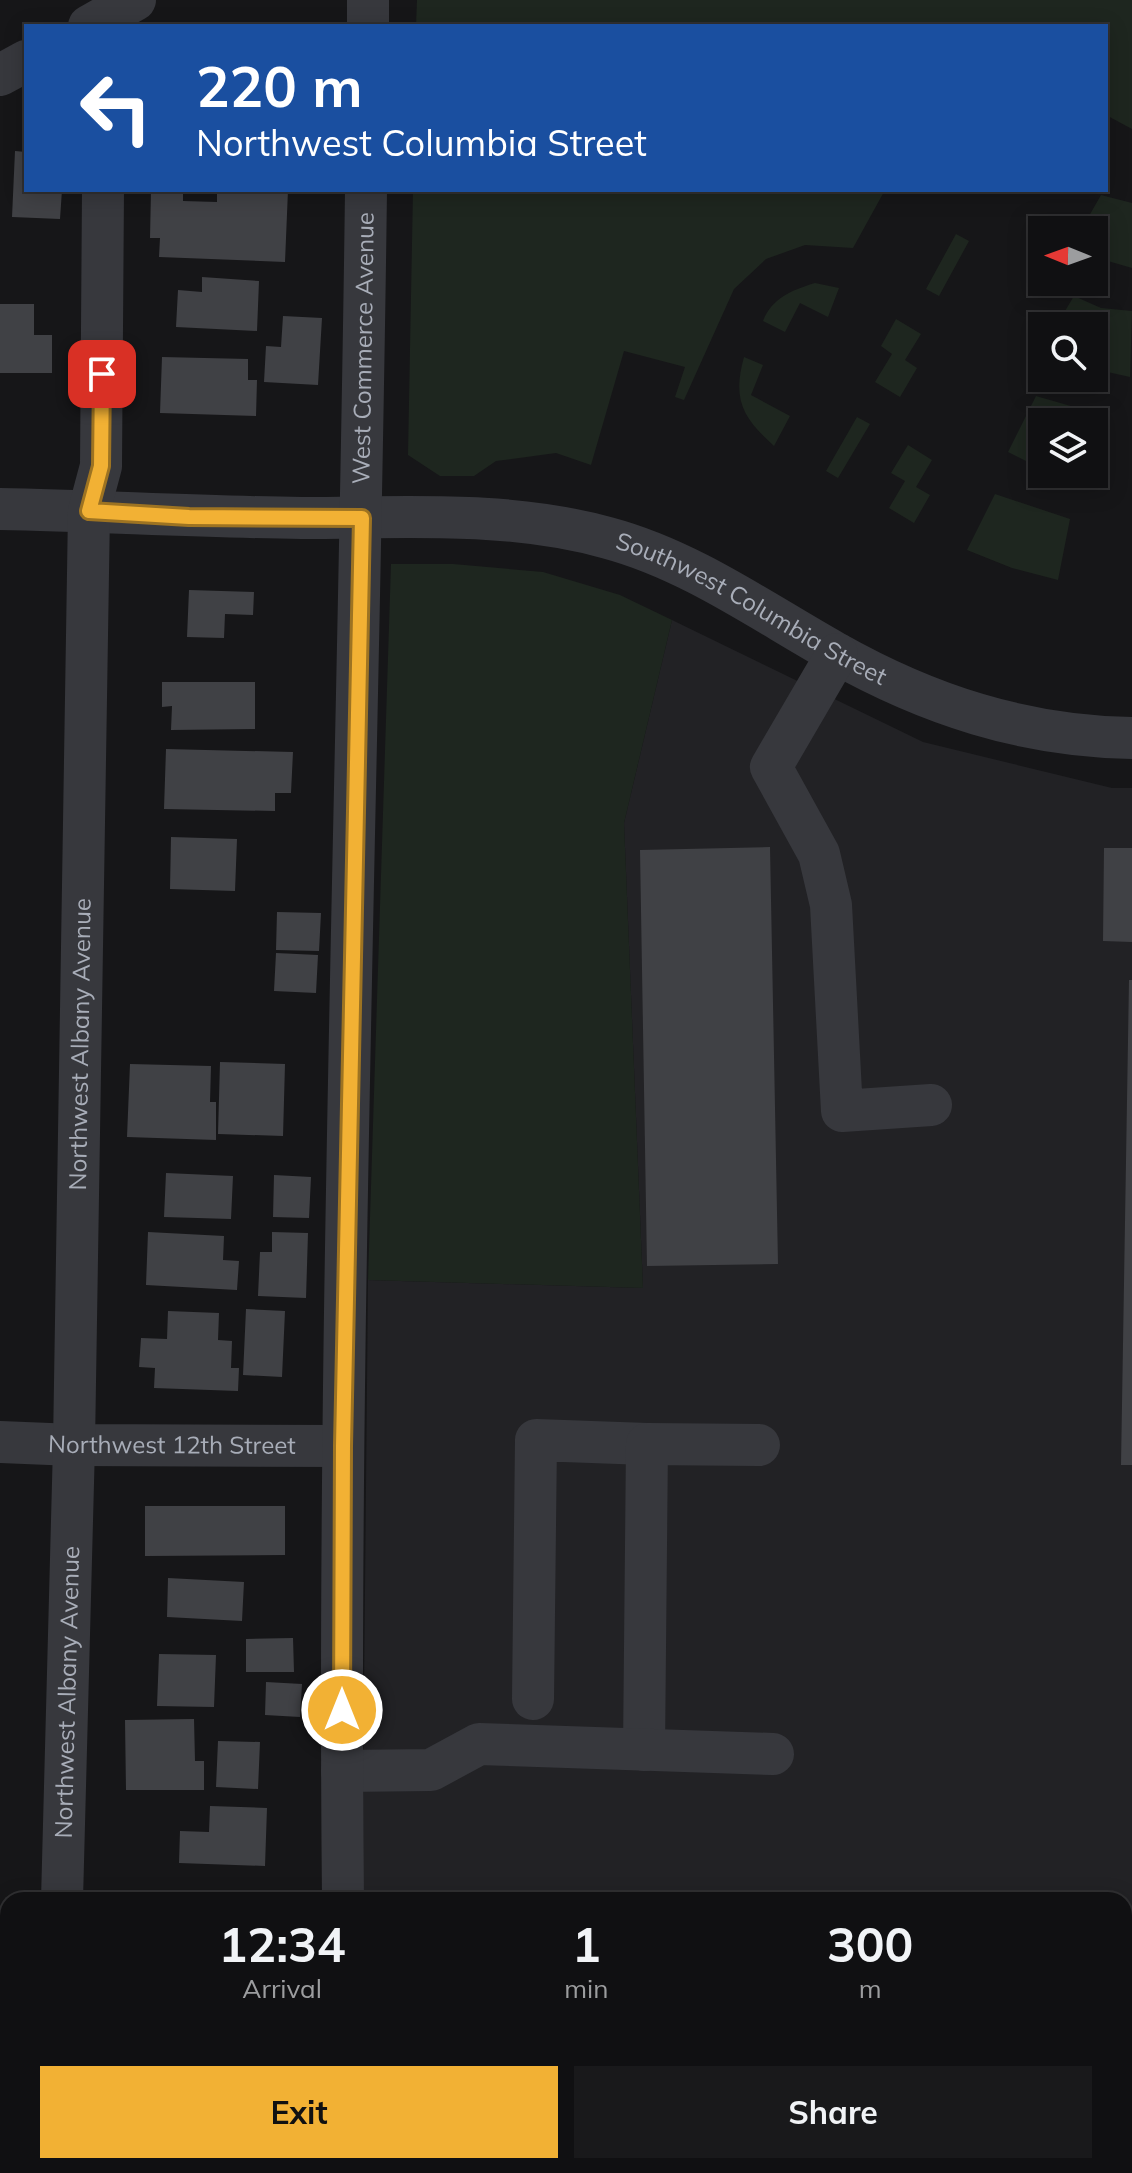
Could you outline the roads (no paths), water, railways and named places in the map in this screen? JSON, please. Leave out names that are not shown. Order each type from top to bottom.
[{"type":"street","points":[[368,0],[368,24]]},
{"type":"street","points":[[0,75],[24,62]]},
{"type":"street","name":"Northwest Albany Avenue","points":[[62,1892],[74,1445],[89,511],[101,466],[103,192]]},
{"type":"street","name":"West Commerce Avenue","points":[[343,1892],[343,1446],[366,192]]},
{"type":"street","name":"Southwest Columbia Street","points":[[0,509],[189,517],[494,518],[551,524],[611,538],[670,560],[837,654],[905,689],[964,712],[1032,729],[1102,738],[1132,738]]},
{"type":"street","points":[[837,654],[771,767],[819,854],[831,905],[842,1111],[931,1105]]},
{"type":"street","points":[[533,1699],[536,1440],[759,1445]]},
{"type":"street","name":"Northwest 12th Street","points":[[0,1442],[343,1446]]},
{"type":"street","points":[[644,1750],[647,1444]]},
{"type":"street","points":[[342,1771],[431,1770],[479,1744],[773,1754]]}]
